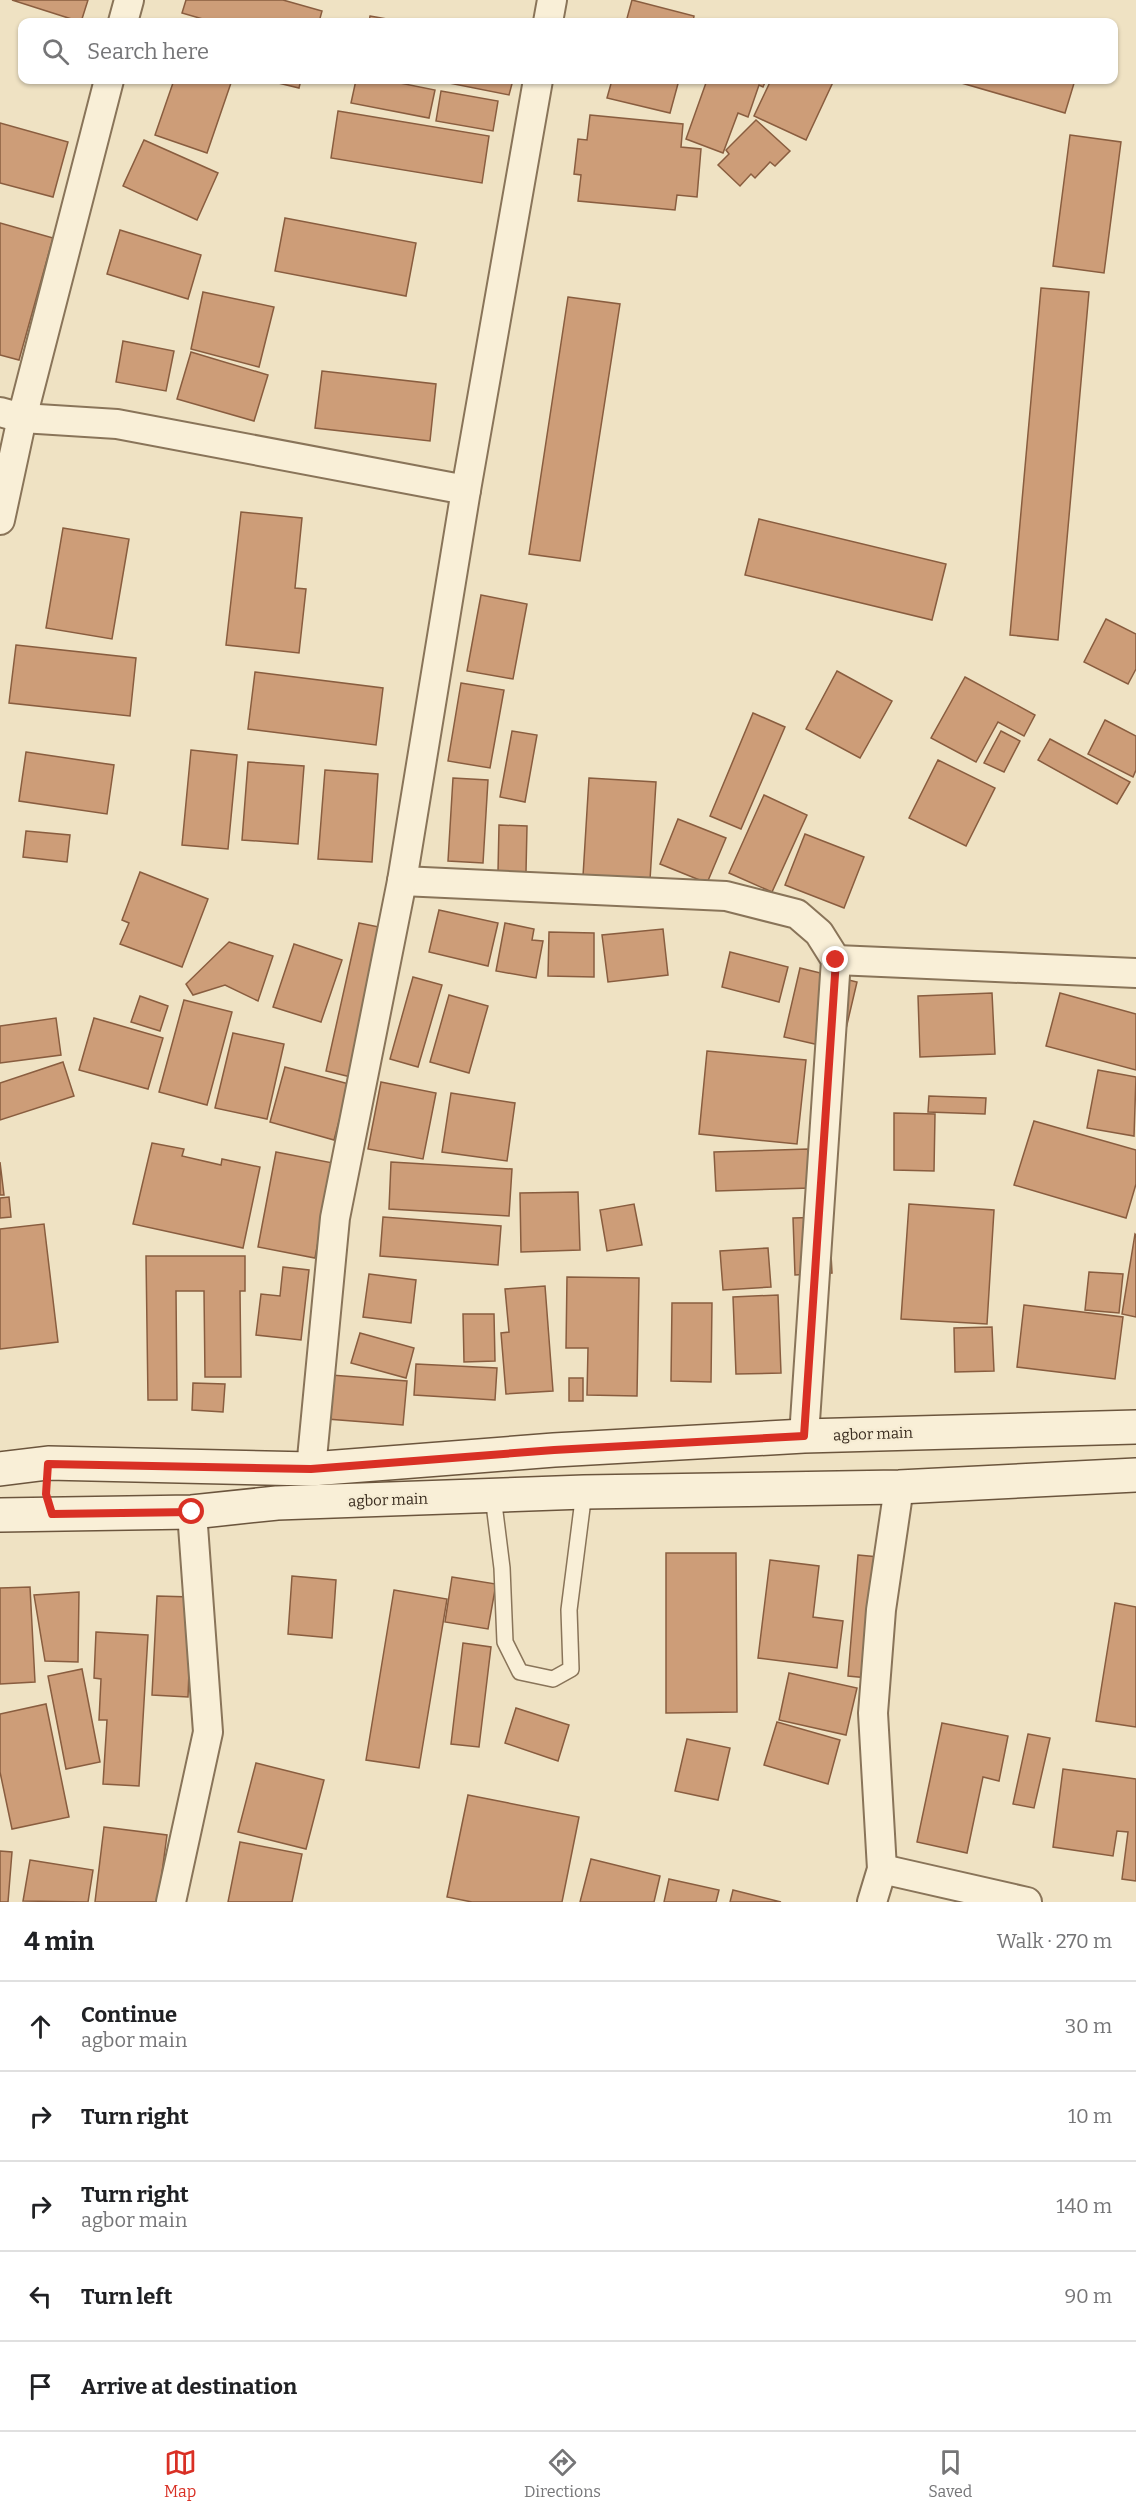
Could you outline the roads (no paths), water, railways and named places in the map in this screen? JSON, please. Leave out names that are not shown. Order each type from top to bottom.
[{"type":"main road","name":"agbor main","points":[[0,1469],[48,1464],[311,1469],[554,1450],[804,1436],[1136,1427]]},
{"type":"main road","points":[[48,1464],[46,1494],[52,1514]]},
{"type":"main road","name":"agbor main","points":[[0,1515],[192,1512],[277,1503],[584,1492],[899,1487],[1136,1475]]},
{"type":"street","points":[[124,18],[129,0]]},
{"type":"street","points":[[549,18],[552,0]]},
{"type":"street","points":[[0,520],[11,415],[108,84]]},
{"type":"street","points":[[311,1469],[334,1218],[402,881],[466,490],[537,84]]},
{"type":"street","points":[[11,415],[117,424],[466,490]]},
{"type":"street","points":[[402,881],[726,896],[798,914],[819,933],[836,960],[804,1436]]},
{"type":"street","points":[[836,960],[1136,974]]},
{"type":"street","points":[[872,1902],[882,1869],[873,1713],[881,1610],[899,1487]]},
{"type":"street","points":[[171,1902],[208,1732],[192,1512]]},
{"type":"street","points":[[882,1869],[1027,1902]]},
{"type":"lane","points":[[493,1496],[502,1568],[505,1642],[520,1672],[553,1679],[571,1669],[570,1610],[584,1492]]}]
